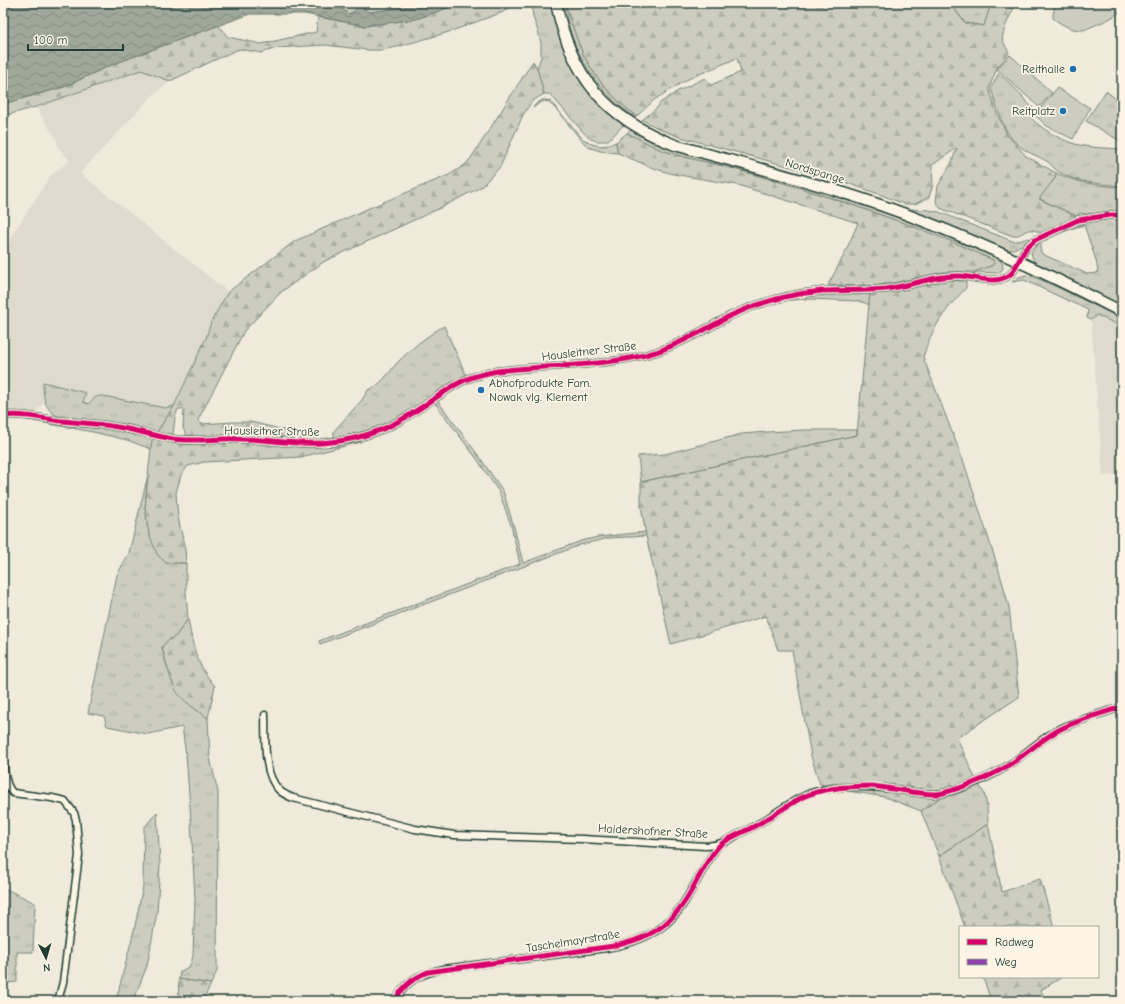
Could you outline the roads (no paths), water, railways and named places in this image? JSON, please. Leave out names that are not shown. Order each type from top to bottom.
[{"type":"main road","name":"Nordspange","points":[[556,3],[568,46],[575,62],[584,76],[594,90],[616,112],[641,130],[675,145],[800,179],[874,203],[966,238],[1076,288],[1122,312]]},
{"type":"street","name":"Hausleitner Straße","points":[[3,416],[14,415],[116,427],[182,440],[241,439],[325,443],[347,440],[390,426],[412,414],[458,383],[484,374],[633,358],[680,342],[734,315],[779,298],[808,293],[885,289],[944,276],[961,276],[997,280],[1012,273],[1026,248],[1035,240],[1078,220],[1122,215]]},
{"type":"street","points":[[3,670],[3,684]]},
{"type":"street","name":"Haidershofner Straße","points":[[265,715],[267,757],[270,773],[274,783],[280,791],[293,798],[415,828],[454,835],[582,838],[714,846],[755,826],[803,797],[822,790],[871,786],[940,794],[957,789],[996,773],[1056,731],[1087,717],[1122,708]]},
{"type":"street","points":[[3,734],[4,769],[9,790],[13,793],[65,801],[74,813],[76,820],[79,855],[63,982],[58,1001]]},
{"type":"street","name":"Taschelmayrstraße","points":[[395,1001],[401,990],[407,984],[428,972],[606,948],[646,937],[663,926],[680,908],[688,897],[707,861],[720,844]]},
{"type":"water","points":[[3,3],[338,3],[337,4],[348,14],[353,12],[358,6],[369,12],[402,8],[416,3],[462,3],[416,19],[365,26],[305,14],[250,14],[111,65],[64,87],[3,104]]},
{"type":"place","name":"Reithalle","points":[[1073,69]]},
{"type":"place","name":"Reitplatz","points":[[1063,111]]},
{"type":"place","name":"Abhofprodukte Fam. Nowak vlg. Klement","points":[[481,390]]}]
